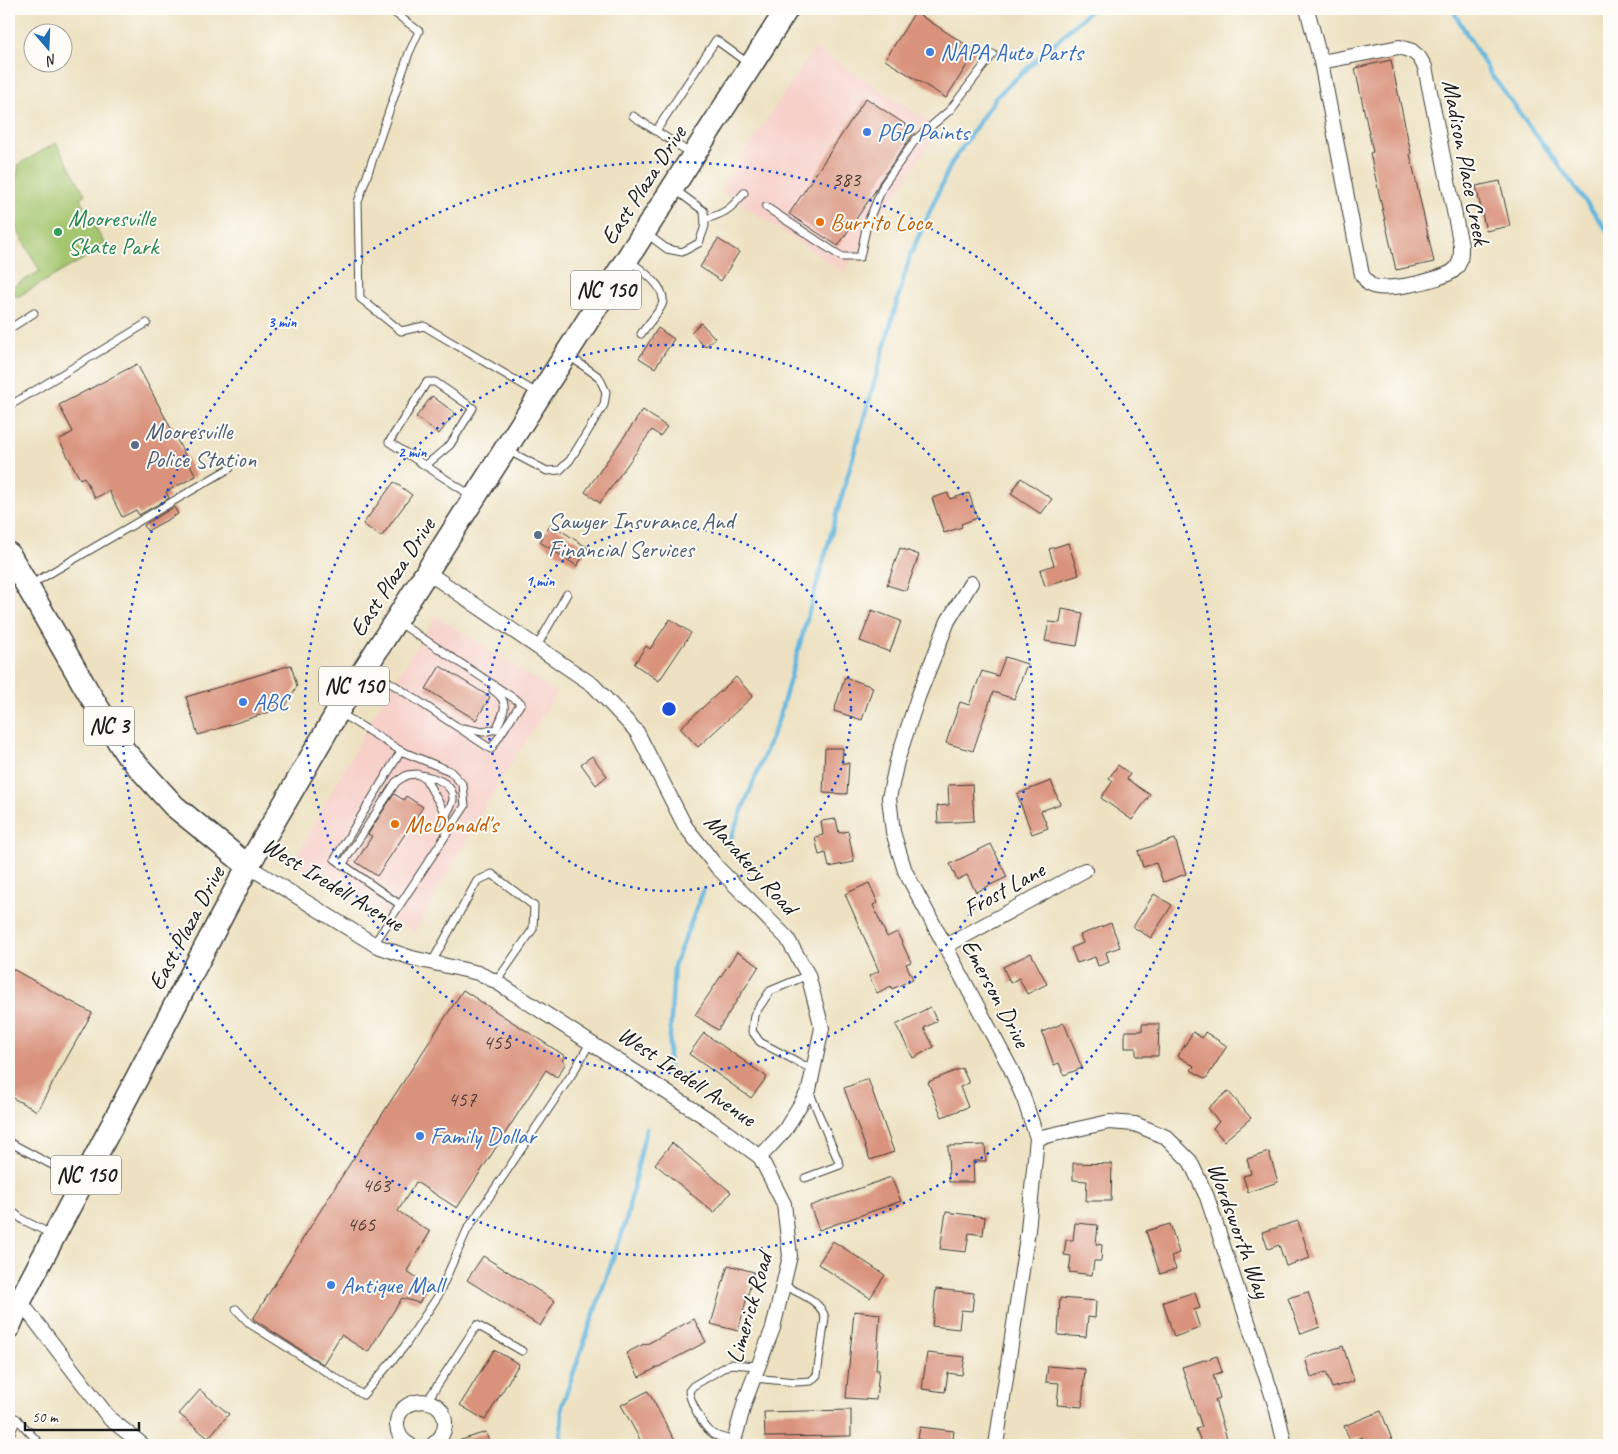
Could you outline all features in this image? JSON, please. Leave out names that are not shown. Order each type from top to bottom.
[{"type":"main road","name":"East Plaza Drive","points":[[9,1327],[17,1300],[54,1235],[248,866],[338,712],[787,9]]},
{"type":"main road","name":"West Iredell Avenue","points":[[9,554],[87,690],[126,752],[174,806],[248,866]]},
{"type":"street","points":[[1307,9],[1321,62]]},
{"type":"street","name":"Madison Place Creek","points":[[1400,47],[1412,51],[1420,57],[1425,68],[1461,246],[1461,260],[1454,270],[1443,277],[1382,288],[1370,285],[1362,275],[1321,62],[1400,47]]},
{"type":"street","name":"Marakery Road","points":[[427,572],[593,685],[637,732],[685,826],[717,867],[787,938],[808,975],[822,1028],[809,1090],[785,1130],[760,1157]]},
{"type":"street","name":"Emerson Drive","points":[[971,582],[948,621],[918,697],[896,762],[889,798],[893,832],[905,871],[1011,1069],[1024,1099],[1037,1138],[1028,1230],[996,1445]]},
{"type":"street","name":"West Iredell Avenue","points":[[248,866],[374,944],[412,958],[478,974],[496,982],[711,1121],[760,1157]]},
{"type":"street","name":"Frost Lane","points":[[946,946],[1085,870]]},
{"type":"street","name":"Wordsworth Way","points":[[1037,1138],[1108,1122],[1135,1124],[1166,1138],[1190,1160],[1210,1206],[1276,1407],[1285,1445]]},
{"type":"street","name":"Limerick Road","points":[[734,1443],[745,1401],[773,1328],[790,1256],[784,1204],[760,1157]]},
{"type":"street","points":[[17,1300],[110,1420],[144,1445]]},
{"type":"street","points":[[410,1445],[401,1437],[398,1429],[398,1419],[408,1404],[417,1401],[427,1401],[435,1405],[442,1412],[445,1420],[445,1430],[441,1438],[432,1445]]},
{"type":"lane","points":[[394,9],[392,11],[419,31],[409,53],[358,202],[360,298],[401,331],[424,326],[540,394]]},
{"type":"lane","points":[[656,131],[716,40],[751,66]]},
{"type":"lane","points":[[766,207],[842,257],[860,256],[867,224],[884,184],[916,139],[950,110],[993,54]]},
{"type":"lane","points":[[633,116],[693,155]]},
{"type":"lane","points":[[643,232],[668,248],[682,252],[699,243],[705,226],[704,211],[672,187]]},
{"type":"lane","points":[[704,219],[718,216],[732,208],[744,193]]},
{"type":"lane","points":[[627,258],[658,284],[662,294],[662,304],[641,334]]},
{"type":"lane","points":[[9,329],[34,313]]},
{"type":"lane","points":[[9,406],[147,323]]},
{"type":"lane","points":[[505,449],[547,471],[560,470],[570,460],[604,405],[606,392],[599,377],[566,354]]},
{"type":"lane","points":[[426,466],[450,445],[473,408],[435,382],[427,382],[389,442],[474,498]]},
{"type":"lane","points":[[27,586],[230,468]]},
{"type":"lane","points":[[537,646],[567,594]]},
{"type":"lane","points":[[366,667],[491,749],[521,703],[396,621]]},
{"type":"lane","points":[[444,653],[455,665],[499,694],[504,703],[505,711],[496,729],[483,732],[458,727]]},
{"type":"lane","points":[[338,712],[401,751],[450,771],[463,785],[465,806],[374,944]]},
{"type":"lane","points":[[399,904],[335,859],[401,751]]},
{"type":"lane","points":[[342,865],[396,782],[407,775],[418,774],[434,777],[445,783],[452,791],[453,802],[446,815],[446,834]]},
{"type":"lane","points":[[418,774],[425,778],[446,815]]},
{"type":"lane","points":[[431,963],[477,881],[492,874],[534,906],[534,929],[496,982]]},
{"type":"lane","points":[[808,975],[770,991],[754,1015],[752,1031],[760,1042],[813,1070]]},
{"type":"lane","points":[[236,1309],[250,1324],[363,1395],[404,1348],[433,1303],[467,1230],[574,1071],[590,1043]]},
{"type":"lane","points":[[805,1178],[840,1165],[809,1090]]},
{"type":"lane","points":[[9,1142],[82,1182]]},
{"type":"lane","points":[[9,1209],[23,1220],[54,1235]]},
{"type":"lane","points":[[734,1443],[709,1431],[693,1404],[689,1391],[693,1386],[730,1364],[796,1382],[811,1381],[817,1375],[826,1318],[824,1312],[812,1300],[783,1286]]},
{"type":"lane","points":[[427,1401],[477,1325],[522,1351]]},
{"type":"lane","points":[[9,1415],[17,1420],[40,1444]]},
{"type":"lane","points":[[9,1437],[17,1420]]},
{"type":"path","points":[[9,302],[15,294]]},
{"type":"shaded area","points":[[815,47],[940,129],[844,272],[720,190]]},
{"type":"shaded area","name":"McDonald's","points":[[436,616],[557,693],[498,784],[415,932],[292,864],[378,708]]},
{"type":"green space","name":"Mooresville Skate Park","points":[[56,143],[85,194],[80,198],[81,201],[106,246],[17,297],[11,288],[40,271],[10,217],[19,164]]},
{"type":"building","points":[[915,12],[976,51],[946,98],[885,60]]},
{"type":"building","points":[[1391,60],[1434,262],[1396,270],[1370,153],[1373,152],[1355,68]]},
{"type":"building","points":[[866,98],[915,131],[838,246],[789,214]]},
{"type":"building","points":[[1500,181],[1510,226],[1486,231],[1476,186]]},
{"type":"building","points":[[718,239],[739,252],[721,281],[700,267]]},
{"type":"building","points":[[701,323],[715,338],[705,347],[691,332]]},
{"type":"building","points":[[658,328],[674,339],[655,368],[639,358]]},
{"type":"building","points":[[137,364],[196,476],[166,492],[169,498],[139,515],[136,510],[122,517],[109,491],[95,498],[84,477],[80,479],[59,440],[73,432],[59,405]]},
{"type":"building","points":[[432,396],[455,413],[439,434],[416,417]]},
{"type":"building","points":[[643,410],[667,427],[660,436],[652,430],[600,503],[585,492]]},
{"type":"building","points":[[1021,478],[1052,499],[1041,514],[1011,494]]},
{"type":"building","points":[[394,482],[412,495],[381,537],[363,524]]},
{"type":"building","points":[[948,493],[950,499],[969,493],[977,518],[961,524],[962,527],[944,533],[932,498]]},
{"type":"building","points":[[174,507],[178,514],[147,531],[144,525]]},
{"type":"building","points":[[551,524],[588,548],[577,566],[540,542]]},
{"type":"building","points":[[1068,543],[1079,575],[1045,586],[1040,570],[1054,565],[1049,549]]},
{"type":"building","points":[[900,548],[919,555],[906,591],[887,585]]},
{"type":"building","points":[[1062,609],[1083,613],[1077,646],[1045,641],[1049,622],[1060,623]]},
{"type":"building","points":[[872,610],[901,621],[890,652],[860,641]]},
{"type":"building","points":[[670,619],[691,633],[659,681],[634,664],[646,646],[650,649]]},
{"type":"building","points":[[1005,657],[1027,664],[1014,699],[993,692],[973,751],[946,743],[960,702],[969,705],[982,671],[998,676]]},
{"type":"building","points":[[291,665],[297,686],[285,707],[198,735],[186,697]]},
{"type":"building","points":[[440,666],[490,697],[476,720],[426,689]]},
{"type":"building","points":[[736,677],[753,696],[698,747],[680,728]]},
{"type":"building","points":[[845,677],[873,687],[862,720],[834,711]]},
{"type":"building","points":[[825,748],[843,748],[842,763],[849,763],[847,794],[823,793]]},
{"type":"building","points":[[592,756],[607,776],[596,785],[581,764]]},
{"type":"building","points":[[1118,765],[1130,774],[1127,779],[1150,795],[1132,820],[1101,798],[1113,781],[1109,778]]},
{"type":"building","points":[[1051,781],[1060,804],[1041,811],[1048,828],[1032,834],[1017,794]]},
{"type":"building","points":[[972,784],[974,821],[938,823],[937,806],[949,805],[948,785]]},
{"type":"building","points":[[394,794],[404,800],[406,796],[423,807],[377,876],[356,862],[372,836],[368,834]]},
{"type":"building","points":[[836,819],[839,833],[848,831],[854,862],[829,867],[826,853],[819,855],[815,837],[823,835],[821,821]]},
{"type":"building","points":[[1175,839],[1186,874],[1163,882],[1156,863],[1143,867],[1138,851]]},
{"type":"building","points":[[991,844],[1007,877],[976,892],[967,875],[957,880],[950,864]]},
{"type":"building","points":[[869,883],[878,903],[873,905],[887,937],[897,932],[911,962],[906,964],[913,979],[892,989],[891,986],[877,993],[869,976],[879,971],[845,894]]},
{"type":"building","points":[[1154,894],[1172,905],[1151,938],[1133,927]]},
{"type":"building","points":[[1111,923],[1120,947],[1106,952],[1109,962],[1098,966],[1095,957],[1077,963],[1071,948],[1083,943],[1080,935]]},
{"type":"building","points":[[737,952],[759,966],[718,1030],[695,1015]]},
{"type":"building","points":[[1031,953],[1047,984],[1027,994],[1019,978],[1010,983],[1003,967]]},
{"type":"building","points":[[9,967],[92,1013],[37,1111],[9,1096]]},
{"type":"building","points":[[463,990],[565,1056],[562,1060],[566,1063],[557,1077],[546,1070],[457,1208],[416,1182],[398,1211],[430,1232],[407,1271],[430,1286],[419,1303],[402,1298],[368,1352],[341,1335],[323,1364],[253,1319],[342,1176]]},
{"type":"building","points":[[930,1007],[937,1021],[924,1028],[934,1047],[913,1058],[896,1025]]},
{"type":"building","points":[[1064,1023],[1082,1068],[1064,1075],[1059,1063],[1054,1065],[1042,1032]]},
{"type":"building","points":[[1142,1024],[1159,1024],[1158,1056],[1136,1056],[1136,1048],[1125,1048],[1125,1031],[1142,1031]]},
{"type":"building","points":[[1193,1032],[1202,1038],[1205,1032],[1227,1046],[1206,1079],[1191,1070],[1194,1066],[1178,1056]]},
{"type":"building","points":[[704,1033],[767,1077],[751,1098],[689,1054]]},
{"type":"building","points":[[962,1068],[969,1083],[960,1087],[968,1107],[942,1117],[928,1082]]},
{"type":"building","points":[[868,1079],[894,1152],[870,1160],[844,1088]]},
{"type":"building","points":[[1228,1091],[1251,1118],[1224,1141],[1213,1128],[1219,1122],[1208,1108]]},
{"type":"building","points":[[672,1143],[731,1192],[714,1213],[655,1164]]},
{"type":"building","points":[[985,1145],[986,1161],[973,1161],[974,1182],[949,1182],[948,1146]]},
{"type":"building","points":[[1269,1152],[1278,1182],[1248,1192],[1243,1176],[1251,1174],[1247,1159]]},
{"type":"building","points":[[1073,1163],[1112,1164],[1111,1201],[1086,1201],[1087,1181],[1073,1180]]},
{"type":"building","points":[[891,1177],[901,1201],[819,1230],[810,1206]]},
{"type":"building","points":[[946,1212],[985,1217],[983,1235],[969,1233],[966,1252],[940,1249]]},
{"type":"building","points":[[1298,1221],[1310,1258],[1286,1266],[1279,1245],[1268,1249],[1262,1232]]},
{"type":"building","points":[[1075,1223],[1098,1225],[1096,1244],[1102,1245],[1101,1261],[1094,1261],[1092,1275],[1069,1272],[1071,1256],[1064,1255],[1066,1240],[1073,1240]]},
{"type":"building","points":[[1170,1224],[1179,1253],[1171,1256],[1176,1269],[1160,1274],[1146,1231]]},
{"type":"building","points":[[833,1241],[885,1275],[870,1298],[818,1264]]},
{"type":"building","points":[[483,1256],[555,1301],[540,1326],[467,1280]]},
{"type":"building","points":[[728,1265],[754,1272],[738,1331],[711,1324]]},
{"type":"building","points":[[936,1289],[974,1293],[972,1311],[961,1310],[959,1329],[932,1326]]},
{"type":"building","points":[[1195,1292],[1200,1308],[1194,1310],[1200,1328],[1174,1337],[1163,1302]]},
{"type":"building","points":[[1308,1292],[1320,1327],[1301,1334],[1288,1298]]},
{"type":"building","points":[[1060,1298],[1096,1301],[1095,1318],[1088,1317],[1086,1337],[1058,1335]]},
{"type":"building","points":[[854,1311],[880,1314],[876,1370],[879,1370],[876,1400],[846,1398]]},
{"type":"building","points":[[694,1319],[706,1342],[639,1377],[626,1353]]},
{"type":"building","points":[[1343,1346],[1354,1381],[1332,1388],[1326,1372],[1311,1377],[1305,1358]]},
{"type":"building","points":[[494,1350],[519,1364],[485,1420],[460,1405]]},
{"type":"building","points":[[927,1353],[965,1357],[962,1375],[948,1373],[945,1392],[922,1389]]},
{"type":"building","points":[[1217,1356],[1222,1372],[1213,1375],[1220,1398],[1215,1400],[1229,1445],[1202,1445],[1196,1429],[1202,1427],[1182,1367]]},
{"type":"building","points":[[1048,1366],[1085,1369],[1082,1407],[1057,1405],[1059,1383],[1046,1382]]},
{"type":"building","points":[[200,1390],[229,1414],[208,1438],[179,1414]]},
{"type":"building","points":[[648,1391],[676,1443],[668,1445],[643,1445],[621,1405]]},
{"type":"building","points":[[851,1410],[851,1436],[765,1437],[764,1412]]},
{"type":"building","points":[[1381,1411],[1394,1445],[1365,1445],[1362,1437],[1350,1441],[1344,1426]]},
{"type":"building","points":[[920,1427],[954,1431],[952,1445],[917,1445]]},
{"type":"building","points":[[486,1432],[490,1445],[453,1445],[452,1443]]},
{"type":"waterway","points":[[728,845],[778,721],[910,256],[951,164],[996,97],[1092,9]]},
{"type":"waterway","points":[[1452,9],[1490,73],[1609,233]]},
{"type":"waterway","points":[[668,1071],[674,966],[704,889]]},
{"type":"waterway","points":[[561,1445],[562,1406],[626,1221],[646,1128]]},
{"type":"place","name":"NAPA Auto Parts","points":[[930,52]]},
{"type":"place","name":"PGP Paints","points":[[867,132]]},
{"type":"place","name":"Burrito Loco","points":[[820,222]]},
{"type":"place","name":"Mooresville Skate Park","points":[[58,232]]},
{"type":"place","name":"Mooresville Police Station","points":[[135,445]]},
{"type":"place","name":"Sawyer Insurance And Financial Services","points":[[538,535]]},
{"type":"place","name":"ABC","points":[[243,702]]},
{"type":"place","name":"McDonald's","points":[[395,824]]},
{"type":"place","name":"Family Dollar","points":[[420,1136]]},
{"type":"place","name":"Antique Mall","points":[[331,1285]]}]
